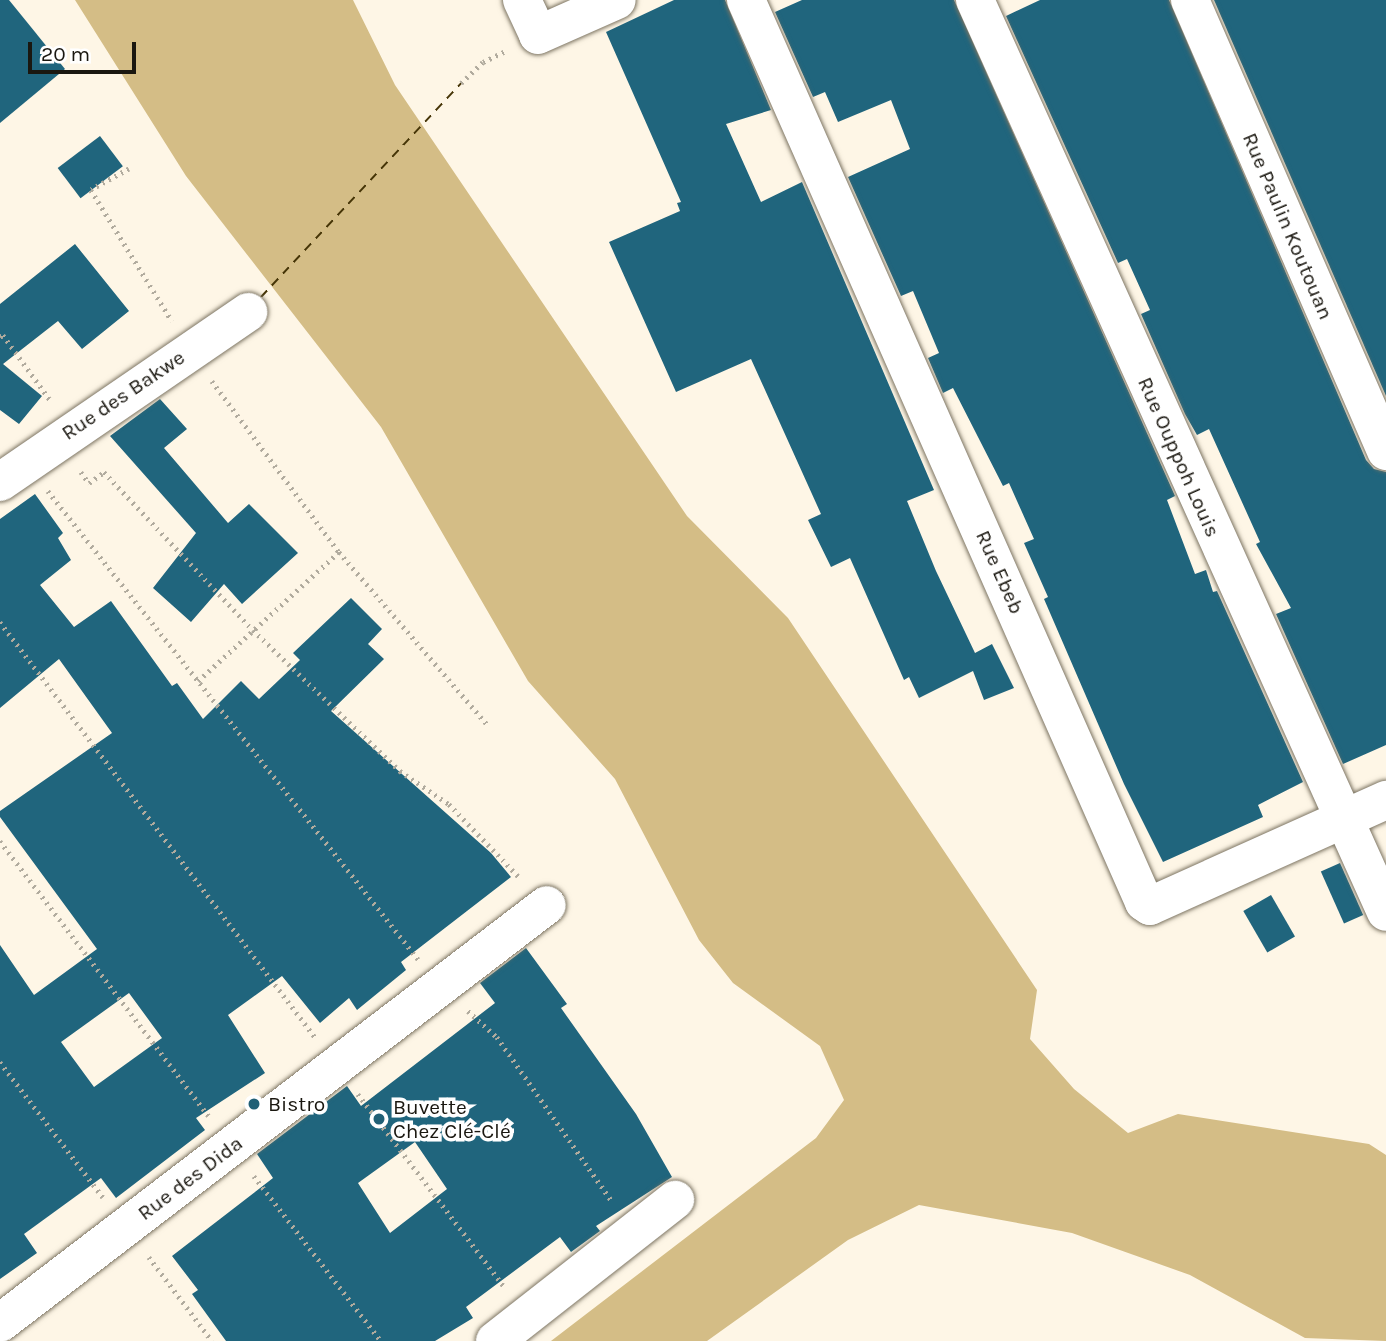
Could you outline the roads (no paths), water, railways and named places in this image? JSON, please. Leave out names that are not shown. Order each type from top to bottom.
[{"type":"street","points":[[522,0],[538,35],[617,0]]},
{"type":"street","name":"Rue Ebeb","points":[[746,0],[1144,902],[1150,906],[1386,800]]},
{"type":"street","name":"Rue Ouppoh Louis","points":[[975,0],[1342,820],[1386,912]]},
{"type":"street","name":"Rue Paulin Koutouan","points":[[1190,0],[1386,451]]},
{"type":"street","name":"Rue des Bakwe","points":[[13,472],[248,312]]},
{"type":"street","name":"Rue des Dida","points":[[0,1323],[547,905]]},
{"type":"street","points":[[495,1341],[675,1200]]},
{"type":"place","name":"Bistro","points":[[254,1104]]},
{"type":"place","name":"Buvette Chez Clé-Clé","points":[[379,1119]]}]
